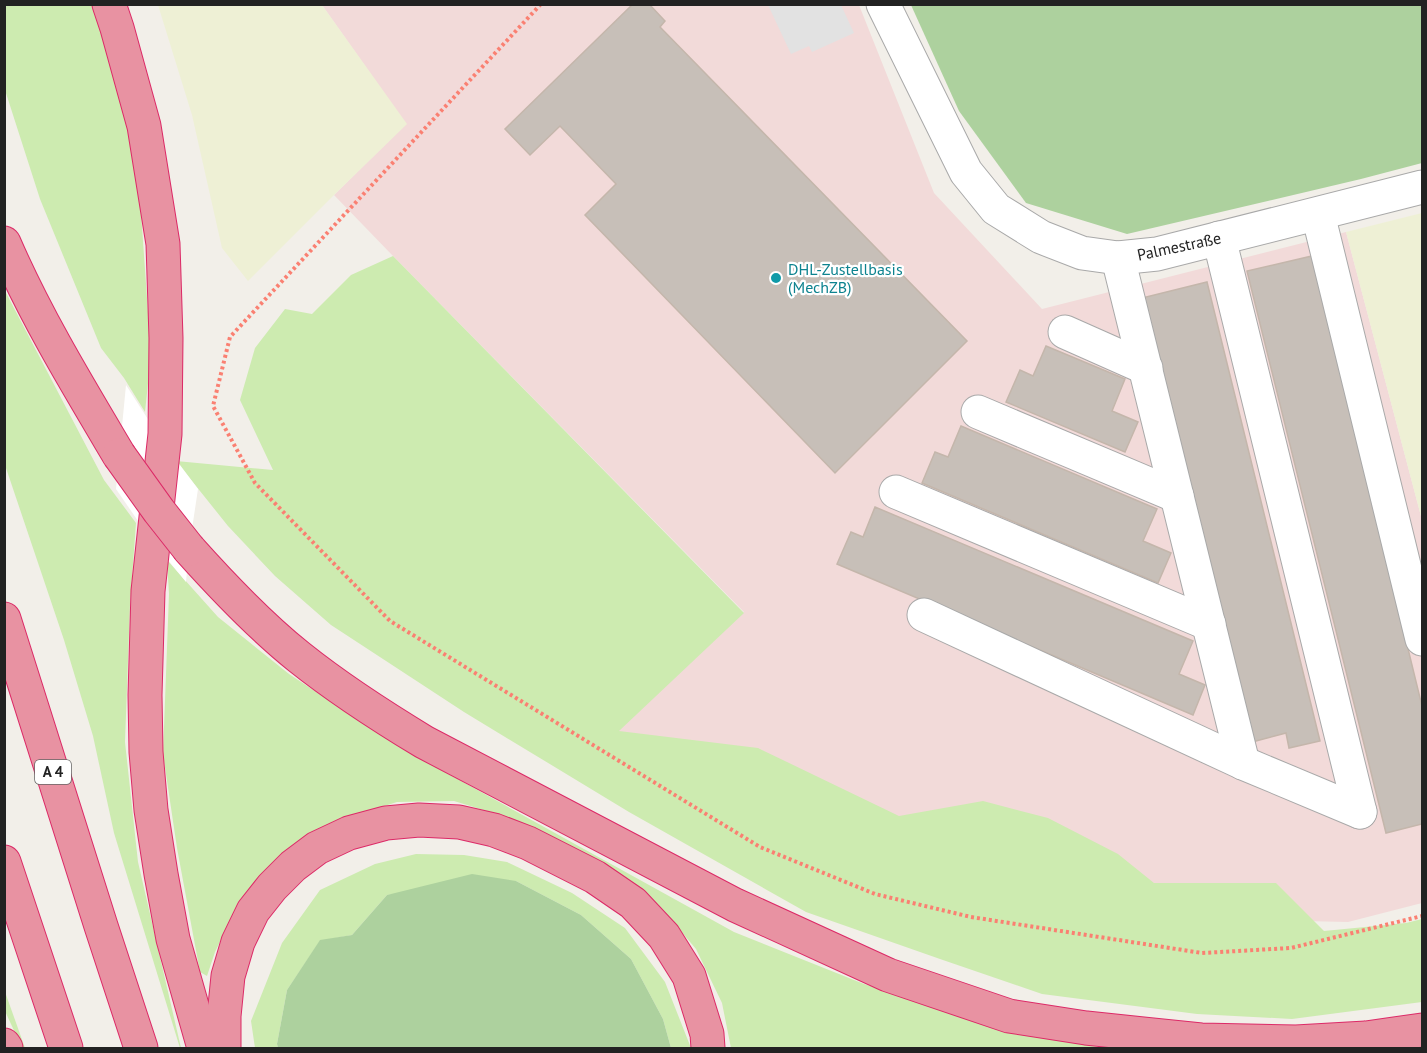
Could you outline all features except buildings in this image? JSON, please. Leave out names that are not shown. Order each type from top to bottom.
[{"type":"highway","points":[[109,4],[144,126],[163,244],[166,338],[165,434],[148,591],[146,752],[151,810],[173,939],[204,1048]]},
{"type":"highway","points":[[4,243],[19,277],[75,382],[119,455],[159,512],[189,549],[224,588],[298,657],[380,715],[424,742],[735,905],[888,975],[1009,1016],[1086,1028],[1201,1040],[1296,1042],[1366,1038],[1422,1030]]},
{"type":"highway","name":"A 4","points":[[4,619],[141,1048]]},
{"type":"highway","points":[[224,1048],[228,975],[238,942],[253,911],[272,887],[293,866],[317,848],[350,833],[386,823],[419,820],[459,822],[494,830],[528,843],[595,877],[633,903],[664,936],[689,976],[707,1034],[708,1048]]},
{"type":"highway","points":[[4,862],[66,1048]]},
{"type":"street","name":"Palmestraße","points":[[883,4],[966,172],[996,209],[1041,237],[1082,253],[1119,258],[1156,254],[1422,187]]},
{"type":"street","points":[[1317,214],[1422,639]]},
{"type":"street","points":[[924,615],[1243,763],[1360,812],[1219,238]]},
{"type":"street","points":[[1119,258],[1243,763]]},
{"type":"street","points":[[1065,332],[1146,368]]},
{"type":"street","points":[[978,412],[1177,496]]},
{"type":"street","points":[[896,492],[1209,624]]},
{"type":"path","points":[[541,4],[230,337],[213,406],[255,483],[390,621],[760,847],[875,894],[971,917],[1202,953],[1291,948],[1422,916]]},
{"type":"shaded area","points":[[322,5],[859,5],[934,193],[1042,309],[1346,232],[1422,520],[1422,903],[1348,922],[1175,918],[618,731],[744,612],[334,195],[406,124]]},
{"type":"shaded area","points":[[768,5],[841,5],[854,33],[812,52],[809,46],[791,54]]},
{"type":"green space","points":[[4,5],[94,5],[108,38],[139,184],[151,355],[145,412],[124,378],[101,348],[40,199],[5,90]]},
{"type":"green space","points":[[158,5],[322,5],[407,124],[248,281],[222,248],[192,115]]},
{"type":"green space","points":[[911,5],[1422,5],[1422,163],[1127,234],[1026,203],[959,111]]},
{"type":"green space","points":[[1422,213],[1422,520],[1346,232]]},
{"type":"green space","points":[[393,256],[744,613],[619,731],[758,748],[899,816],[983,801],[1048,818],[1118,854],[1154,883],[1276,883],[1324,931],[1406,923],[1422,919],[1422,1002],[1292,1019],[1197,1014],[1042,994],[940,959],[806,912],[629,812],[464,712],[331,625],[275,576],[228,526],[176,461],[273,470],[240,400],[255,348],[285,309],[312,314],[351,275]]},
{"type":"green space","points":[[4,289],[104,480],[136,523],[130,605],[125,742],[138,862],[181,1048],[114,833],[93,736],[64,640],[5,465]]},
{"type":"green space","points":[[167,560],[218,617],[289,674],[398,746],[734,932],[864,984],[976,1019],[1102,1048],[731,1048],[722,1003],[696,949],[663,910],[612,872],[503,816],[454,801],[397,802],[332,823],[277,859],[239,903],[215,952],[207,976],[200,972],[177,848],[163,754],[169,594]]},
{"type":"green space","points":[[416,854],[464,855],[507,862],[572,893],[625,928],[665,982],[691,1048],[671,1048],[663,1019],[631,959],[581,915],[516,881],[387,895],[352,935],[320,941],[287,990],[278,1048],[255,1048],[251,1021],[282,943],[320,890],[375,864]]},
{"type":"green space","points":[[472,874],[516,881],[581,915],[631,959],[663,1019],[671,1048],[278,1048],[287,990],[320,940],[352,935],[387,895]]},
{"type":"green space","points":[[4,989],[25,1048],[22,1048],[5,1011]]},
{"type":"pier","points":[[126,385],[162,441],[198,489],[186,582],[149,537],[116,489]]},
{"type":"place","name":"DHL-Zustellbasis (MechZB)","points":[[776,278]]}]
